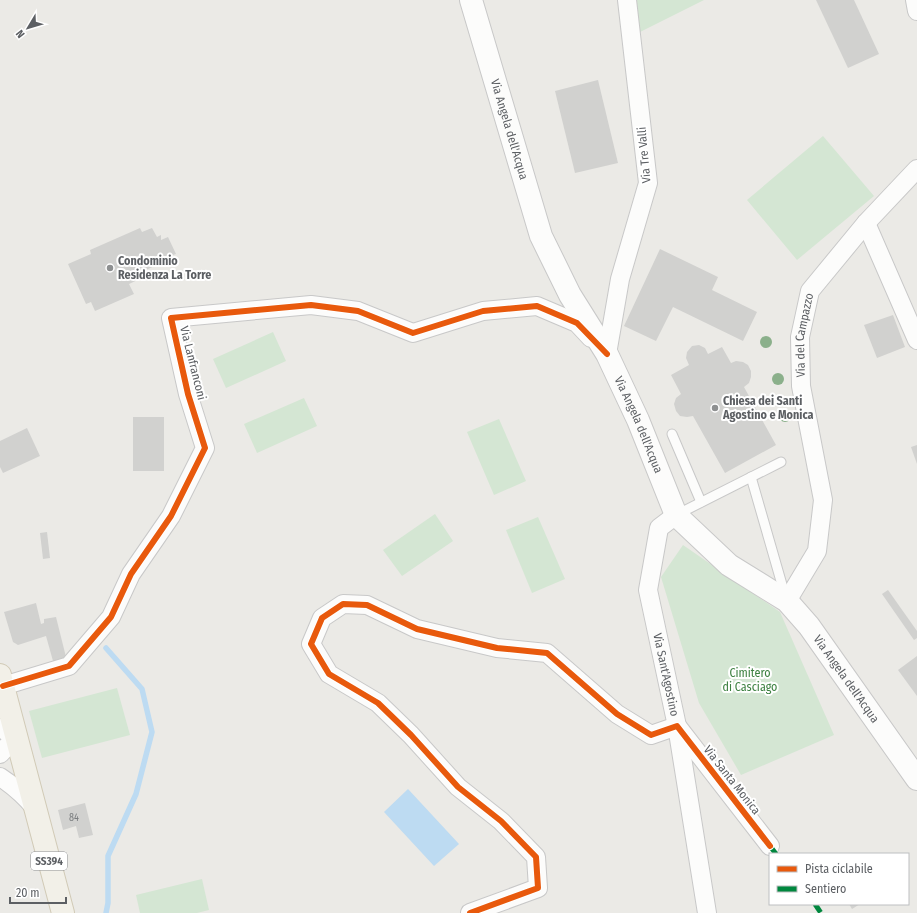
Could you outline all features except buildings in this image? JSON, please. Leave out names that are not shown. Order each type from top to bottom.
[{"type":"main road","name":"SS394","points":[[1,680],[8,732],[35,808],[62,913]]},
{"type":"street","name":"Via Angela dell'Acqua","points":[[471,0],[541,236],[570,295],[607,354],[638,420],[676,515],[729,565],[787,601],[809,626],[917,779]]},
{"type":"street","name":"Via Tre Valli","points":[[607,354],[620,279],[648,183],[627,0]]},
{"type":"street","points":[[915,0],[917,11]]},
{"type":"street","name":"Via del Campazzo","points":[[787,601],[817,551],[823,500],[801,386],[800,337],[810,291],[866,223],[917,168]]},
{"type":"street","points":[[866,223],[917,340]]},
{"type":"street","name":"Via Lanfranconi","points":[[1,680],[69,666],[111,617],[131,574],[171,516],[205,448],[188,394],[171,318],[311,305],[358,311],[413,333],[483,311],[537,306],[577,323],[607,354]]},
{"type":"street","name":"Via Sant'Agostino","points":[[676,515],[659,528],[648,590],[677,726],[707,913]]},
{"type":"street","points":[[470,913],[538,888],[536,857],[501,821],[458,787],[411,735],[378,703],[329,674],[311,644],[322,618],[343,604],[367,606],[417,629],[497,648],[547,653],[617,714],[651,735],[677,726]]},
{"type":"street","name":"Via Santa Monica","points":[[677,726],[770,846]]},
{"type":"street","points":[[0,754],[8,732]]},
{"type":"street","points":[[0,777],[16,787],[25,795],[35,808]]},
{"type":"lane","points":[[672,434],[701,502]]},
{"type":"lane","points":[[676,515],[781,462]]},
{"type":"lane","points":[[751,478],[787,601]]},
{"type":"green space","points":[[635,0],[704,0],[636,34]]},
{"type":"green space","points":[[823,136],[874,196],[797,260],[747,200]]},
{"type":"green space","points":[[273,332],[286,361],[226,388],[213,359]]},
{"type":"green space","points":[[304,398],[317,426],[257,453],[244,424]]},
{"type":"green space","points":[[499,419],[526,481],[494,495],[467,432]]},
{"type":"green space","points":[[435,514],[453,541],[402,576],[383,550]]},
{"type":"green space","points":[[538,517],[565,579],[532,593],[506,530]]},
{"type":"green space","name":"Cimitero di Casciago","points":[[683,545],[780,612],[834,735],[741,775],[699,703],[661,577]]},
{"type":"green space","points":[[117,688],[130,735],[42,758],[29,711]]},
{"type":"green space","points":[[202,879],[209,910],[197,913],[140,913],[136,895]]},
{"type":"water","points":[[408,789],[459,844],[434,866],[384,812]]},
{"type":"waterway","points":[[106,648],[142,689],[152,732],[136,794],[108,856],[108,903],[106,913]]},
{"type":"marked path","points":[[770,846],[775,853]]},
{"type":"marked path","points":[[816,905],[821,913]]},
{"type":"cycle path","points":[[3,686],[69,666],[111,617],[131,574],[171,516],[205,448],[188,394],[171,318],[311,305],[358,311],[413,333],[483,311],[537,306],[577,323],[607,354]]},
{"type":"cycle path","points":[[470,913],[538,888],[536,857],[501,821],[458,787],[411,735],[378,703],[329,674],[311,644],[322,618],[343,604],[367,605],[417,629],[497,648],[547,653],[617,714],[651,735],[677,726],[770,846]]},
{"type":"place","name":"Condominio Residenza La Torre","points":[[110,268]]},
{"type":"place","name":"Chiesa dei Santi Agostino e Monica","points":[[715,408]]}]
